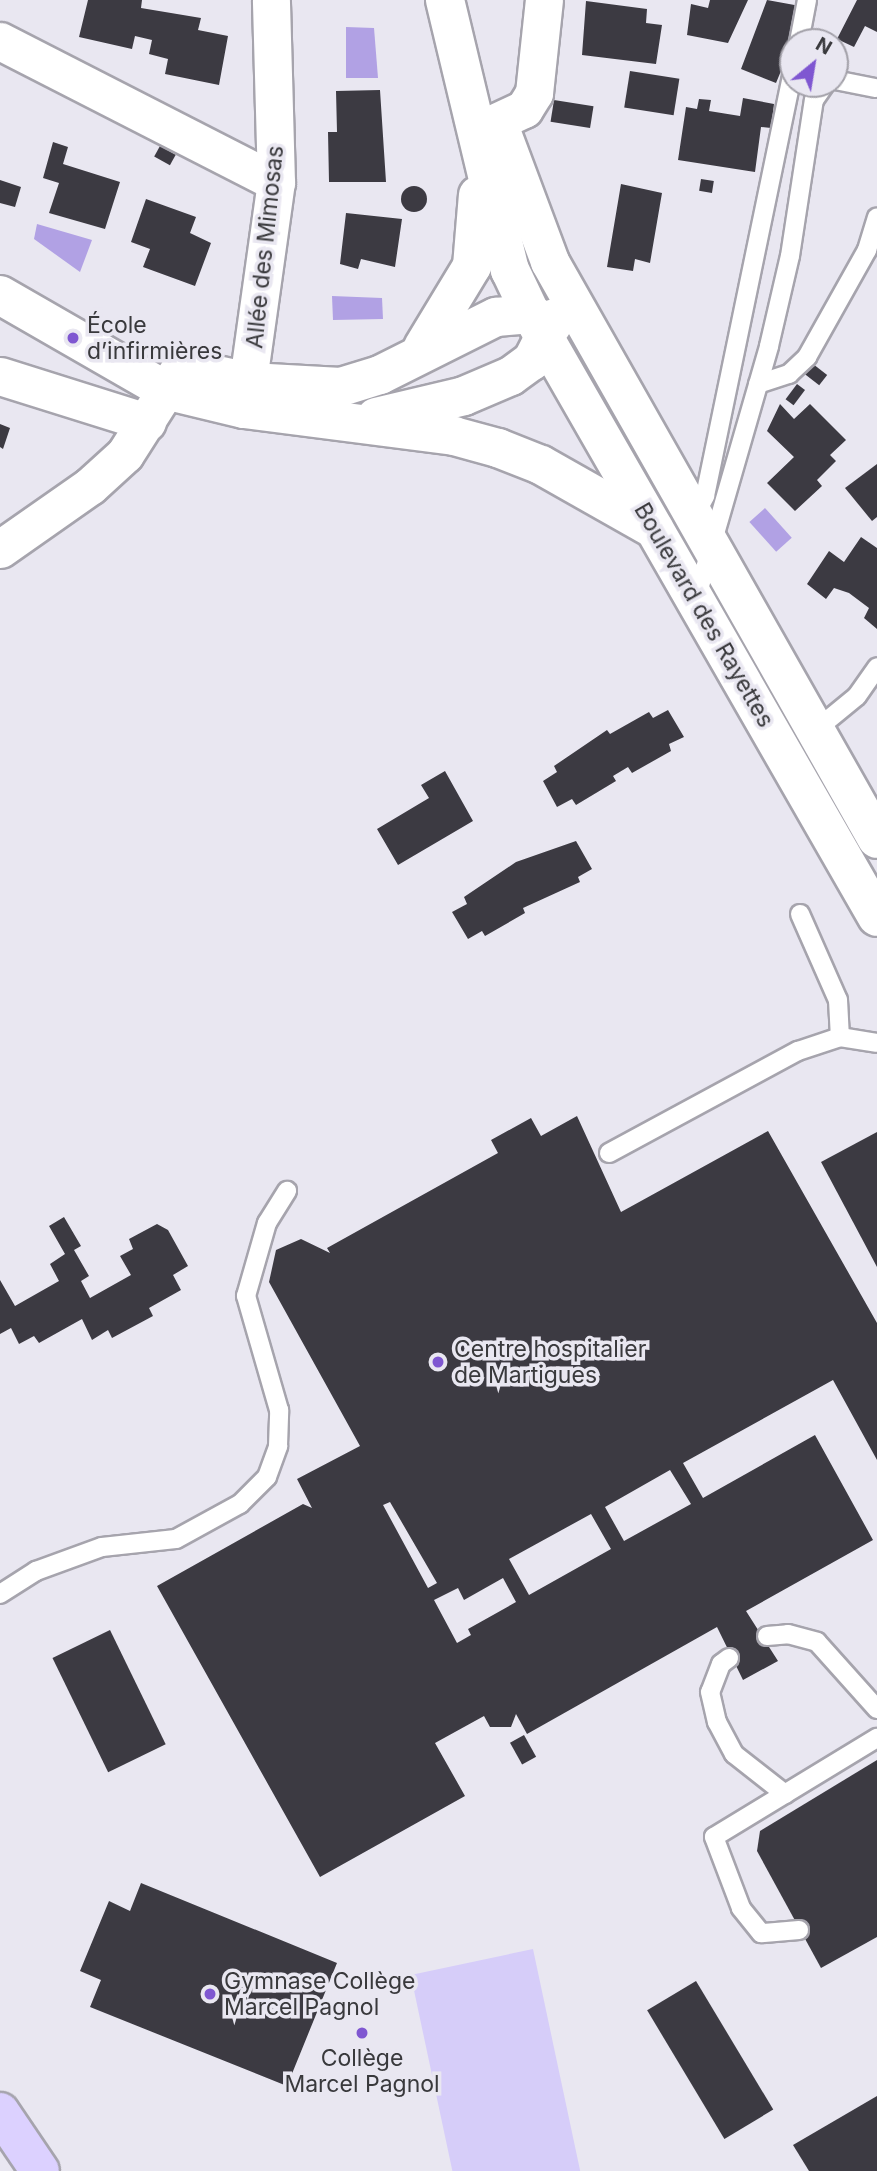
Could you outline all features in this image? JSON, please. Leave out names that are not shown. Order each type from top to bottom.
[{"type":"main road","points":[[416,355],[472,266],[480,202],[427,0]]},
{"type":"main road","name":"Boulevard des Rayettes","points":[[445,0],[510,270],[877,917]]},
{"type":"main road","name":"Boulevard des Rayettes","points":[[472,0],[498,121],[563,286],[877,839]]},
{"type":"main road","points":[[354,422],[464,396],[499,381],[531,361],[543,327],[563,286]]},
{"type":"main road","points":[[0,295],[165,393],[247,396],[341,387],[380,375],[496,317],[543,327]]},
{"type":"main road","name":"Boulevard des Rayettes","points":[[543,327],[588,365],[643,463],[672,481]]},
{"type":"main road","points":[[247,396],[354,422],[454,436],[498,448],[563,476],[656,530]]},
{"type":"main road","points":[[0,2112],[40,2171]]},
{"type":"street","name":"Allée des Mimosas","points":[[247,396],[276,182],[271,0]]},
{"type":"street","points":[[498,121],[524,109],[534,93],[544,0]]},
{"type":"street","points":[[0,41],[276,182]]},
{"type":"street","points":[[0,376],[165,393],[125,454],[90,486],[0,549]]},
{"type":"lane","points":[[802,28],[807,0]]},
{"type":"lane","points":[[849,83],[875,88]]},
{"type":"lane","points":[[696,600],[705,496],[787,98]]},
{"type":"lane","points":[[701,533],[758,384],[790,256],[815,98]]},
{"type":"lane","points":[[758,384],[789,374],[807,357],[867,250],[877,218]]},
{"type":"lane","points":[[784,754],[858,696],[877,667]]},
{"type":"lane","points":[[800,914],[838,1000],[840,1037]]},
{"type":"lane","points":[[610,1153],[747,1076],[840,1037],[877,1043]]},
{"type":"lane","points":[[0,1594],[36,1571],[102,1547],[176,1539],[240,1504],[267,1477],[278,1446],[279,1410],[246,1296],[267,1223],[287,1191]]},
{"type":"lane","points":[[767,1636],[788,1634],[817,1642],[877,1709]]},
{"type":"lane","points":[[729,1658],[721,1664],[710,1692],[717,1722],[734,1754],[785,1794]]},
{"type":"lane","points":[[799,1930],[761,1933],[741,1908],[714,1837],[877,1738]]},
{"type":"shaded area","points":[[346,27],[374,28],[378,78],[346,78]]},
{"type":"shaded area","points":[[37,224],[92,240],[80,272],[34,239]]},
{"type":"shaded area","points":[[332,296],[382,298],[383,319],[333,320]]},
{"type":"shaded area","points":[[765,508],[792,538],[776,552],[749,522]]},
{"type":"shaded area","points":[[533,1949],[580,2171],[452,2171],[411,1975]]},
{"type":"building","points":[[88,0],[142,0],[141,8],[201,18],[198,30],[228,36],[219,85],[165,74],[168,59],[149,54],[152,40],[135,36],[132,49],[79,37]]},
{"type":"building","points":[[710,0],[748,0],[728,43],[687,35],[691,4],[708,8]]},
{"type":"building","points":[[767,0],[800,6],[792,26],[795,28],[779,28],[779,76],[776,83],[741,69]]},
{"type":"building","points":[[857,0],[877,0],[877,32],[865,26],[854,47],[849,45],[849,28],[843,28]]},
{"type":"building","points":[[586,1],[647,9],[646,23],[662,25],[656,64],[582,55]]},
{"type":"building","points":[[630,71],[679,79],[674,115],[624,108]]},
{"type":"building","points":[[380,90],[386,182],[329,182],[328,132],[337,132],[336,91]]},
{"type":"building","points":[[743,98],[774,104],[771,128],[761,127],[755,172],[678,160],[686,107],[697,109],[699,99],[711,100],[709,111],[740,116]]},
{"type":"building","points":[[554,100],[594,106],[590,128],[551,122]]},
{"type":"building","points":[[53,142],[68,147],[63,164],[120,182],[105,229],[49,213],[59,183],[43,178]]},
{"type":"building","points":[[160,146],[176,155],[170,165],[154,156]]},
{"type":"building","points":[[701,179],[714,181],[712,193],[699,191]]},
{"type":"building","points":[[0,180],[21,187],[15,207],[0,203]]},
{"type":"building","points":[[621,184],[662,193],[650,263],[635,259],[633,271],[607,267]]},
{"type":"building","points":[[414,186],[423,190],[427,199],[423,208],[414,212],[405,208],[401,199],[405,190]]},
{"type":"building","points":[[146,199],[196,217],[190,233],[211,243],[195,286],[143,267],[150,249],[131,242]]},
{"type":"building","points":[[346,213],[402,219],[395,267],[361,259],[358,269],[340,264]]},
{"type":"building","points":[[813,364],[827,375],[819,385],[805,374]]},
{"type":"building","points":[[797,384],[805,390],[794,405],[786,399]]},
{"type":"building","points":[[780,404],[794,419],[810,404],[846,440],[830,455],[836,461],[817,480],[822,486],[795,511],[767,483],[794,457],[767,431]]},
{"type":"building","points":[[0,424],[10,428],[3,449],[0,447]]},
{"type":"building","points":[[877,464],[877,517],[872,521],[845,488]]},
{"type":"building","points":[[861,537],[877,548],[877,629],[864,618],[869,608],[849,593],[834,588],[826,599],[807,584],[829,551],[844,562]]},
{"type":"building","points":[[668,710],[684,737],[669,744],[671,751],[632,773],[628,767],[613,776],[616,781],[576,805],[572,799],[557,807],[543,781],[557,772],[554,766],[607,730],[610,734],[649,712],[653,718]]},
{"type":"building","points":[[445,771],[473,821],[398,865],[377,829],[429,798],[421,785]]},
{"type":"building","points":[[576,841],[592,869],[578,877],[580,882],[523,908],[525,913],[485,936],[482,931],[468,939],[452,912],[467,904],[464,897],[516,862]]},
{"type":"building","points":[[577,1116],[621,1212],[768,1131],[877,1323],[877,1460],[833,1380],[683,1463],[703,1498],[815,1435],[873,1540],[746,1611],[778,1661],[743,1680],[717,1627],[527,1734],[516,1714],[511,1727],[490,1727],[484,1716],[435,1743],[465,1796],[320,1877],[157,1586],[303,1504],[312,1508],[297,1479],[360,1446],[269,1282],[276,1250],[301,1239],[330,1253],[327,1248],[498,1153],[491,1140],[531,1118],[541,1136]],"holes":[[[670,1470],[691,1504],[624,1541],[605,1507]],[[390,1502],[437,1583],[428,1588],[383,1505]],[[591,1514],[611,1549],[529,1595],[509,1559]],[[503,1578],[516,1602],[468,1629],[471,1635],[457,1643],[434,1600],[458,1588],[464,1600]]]},
{"type":"building","points":[[877,1132],[877,1267],[821,1162]]},
{"type":"building","points":[[64,1217],[81,1246],[74,1250],[89,1276],[81,1281],[90,1298],[131,1275],[120,1256],[133,1249],[129,1239],[157,1224],[168,1230],[188,1266],[173,1275],[181,1290],[149,1308],[153,1316],[112,1338],[108,1330],[92,1340],[82,1319],[39,1343],[34,1336],[19,1344],[11,1328],[0,1334],[0,1280],[15,1306],[59,1281],[50,1264],[65,1254],[49,1226]]},
{"type":"building","points":[[110,1630],[166,1744],[108,1772],[52,1658]]},
{"type":"building","points":[[524,1735],[536,1757],[522,1765],[510,1743]]},
{"type":"building","points":[[877,1760],[877,1937],[821,1968],[757,1851],[760,1831]]},
{"type":"building","name":"Gymnase Collège Marcel Pagnol","points":[[141,1883],[337,1963],[287,2086],[90,2007],[101,1980],[80,1971],[109,1901],[130,1911]]},
{"type":"building","points":[[696,1981],[773,2110],[724,2139],[647,2010]]},
{"type":"building","points":[[877,2096],[877,2171],[809,2171],[793,2145]]},
{"type":"place","name":"École d’infirmières","points":[[73,338]]},
{"type":"place","name":"Centre hospitalier de Martigues","points":[[438,1362]]},
{"type":"place","name":"Gymnase Collège Marcel Pagnol","points":[[210,1994]]},
{"type":"place","name":"Collège Marcel Pagnol","points":[[362,2033]]}]
